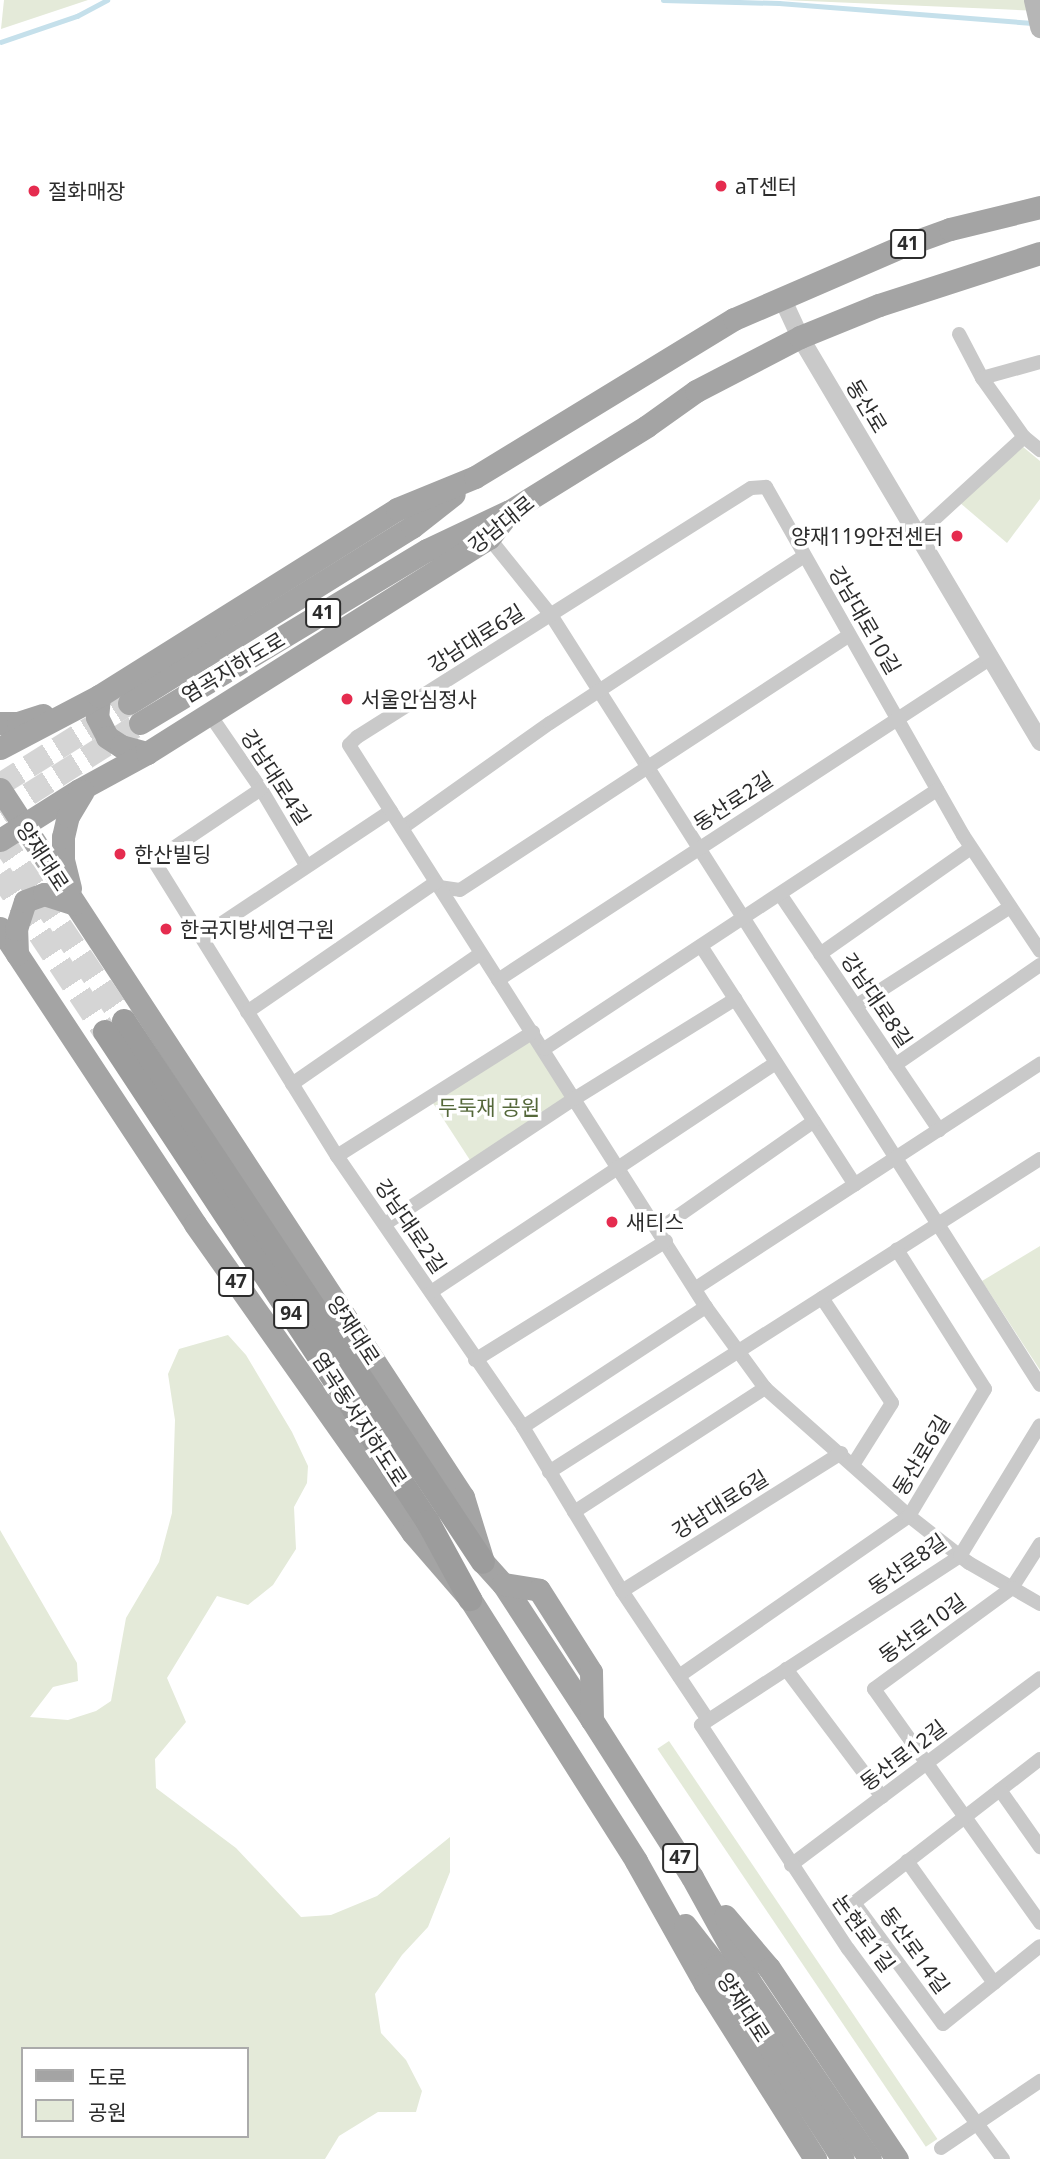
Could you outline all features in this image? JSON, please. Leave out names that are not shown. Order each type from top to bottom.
[{"type":"highway","name":"염곡동서지하도로","points":[[471,1599],[428,1522],[114,1026],[483,1562]]},
{"type":"main road","points":[[1034,0],[1040,27]]},
{"type":"main road","name":"41","points":[[475,477],[661,361],[734,319],[950,229],[1040,207]]},
{"type":"main road","name":"강남대로","points":[[0,840],[87,786],[147,753],[208,712],[489,538],[510,511],[647,426],[696,391],[800,337],[879,305],[1040,253]]},
{"type":"main road","points":[[0,748],[99,696],[397,509],[475,477]]},
{"type":"main road","name":"염곡지하도로","points":[[475,477],[412,527],[135,713],[427,550],[510,511]]},
{"type":"main road","points":[[0,723],[28,720],[99,696]]},
{"type":"main road","points":[[99,696],[97,717],[107,737],[128,749],[147,753]]},
{"type":"main road","points":[[74,904],[64,867],[63,837],[71,809],[87,786]]},
{"type":"main road","name":"양재대로","points":[[0,789],[463,1497],[483,1562],[503,1584],[592,1720],[692,1877],[750,1982],[870,2159]]},
{"type":"main road","points":[[17,954],[16,929],[25,901],[44,894],[59,896],[74,904]]},
{"type":"main road","name":"양재대로","points":[[0,928],[211,1246],[412,1532],[471,1599],[636,1861],[705,1984],[815,2159]]},
{"type":"main road","name":"양재대로","points":[[636,1861],[717,1966],[843,2159]]},
{"type":"main road","name":"양재대로","points":[[692,1877],[769,1968],[897,2159]]},
{"type":"street","name":"동산로","points":[[782,298],[800,337],[1040,742]]},
{"type":"street","points":[[959,334],[982,378],[1024,438],[1040,450]]},
{"type":"street","points":[[982,378],[1040,362]]},
{"type":"street","points":[[917,535],[1024,438]]},
{"type":"street","name":"강남대로10길","points":[[551,615],[751,488],[766,487],[971,848],[1040,951]]},
{"type":"street","points":[[489,538],[551,615],[1040,1385]]},
{"type":"street","points":[[402,828],[599,691],[804,556]]},
{"type":"street","name":"강남대로6길","points":[[551,615],[357,737],[349,746],[706,1307],[765,1388],[909,1516],[960,1556],[1040,1604]]},
{"type":"street","points":[[247,1012],[437,885],[460,890],[849,635]]},
{"type":"street","name":"동산로2길","points":[[498,980],[991,659]]},
{"type":"street","name":"강남대로4길","points":[[208,712],[261,789],[306,865]]},
{"type":"street","name":"강남대로2길","points":[[261,789],[154,860],[337,1156],[523,1427],[622,1591],[679,1676],[704,1722]]},
{"type":"street","points":[[544,1049],[937,790]]},
{"type":"street","points":[[201,937],[391,811]]},
{"type":"street","points":[[820,954],[971,848]]},
{"type":"street","name":"강남대로8길","points":[[780,894],[939,1130]]},
{"type":"street","points":[[856,1006],[1010,907]]},
{"type":"street","points":[[701,946],[855,1185]]},
{"type":"street","points":[[292,1084],[480,954]]},
{"type":"street","points":[[895,1065],[1040,965]]},
{"type":"street","points":[[385,1224],[574,1099],[735,999]]},
{"type":"street","points":[[337,1156],[533,1032]]},
{"type":"street","points":[[430,1292],[776,1063]]},
{"type":"street","points":[[696,1288],[1040,1064]]},
{"type":"street","points":[[475,1360],[662,1236],[814,1121]]},
{"type":"street","points":[[549,1472],[1040,1159]]},
{"type":"street","name":"동산로6길","points":[[679,1676],[909,1516],[985,1390],[897,1250]]},
{"type":"street","points":[[822,1298],[892,1403],[853,1465]]},
{"type":"street","points":[[523,1427],[706,1307]]},
{"type":"street","points":[[574,1512],[765,1388]]},
{"type":"street","name":"동산로8길","points":[[704,1722],[960,1556],[1040,1425]]},
{"type":"street","name":"강남대로6길","points":[[622,1591],[841,1453]]},
{"type":"street","name":"동산로10길","points":[[1040,1544],[1012,1588],[874,1689],[1040,1923]]},
{"type":"street","points":[[786,1669],[882,1797]]},
{"type":"street","name":"동산로12길","points":[[791,1865],[1040,1678]]},
{"type":"street","name":"논현로1길","points":[[704,1722],[791,1865],[848,1948],[1003,2159]]},
{"type":"street","points":[[994,1983],[907,1861],[1040,1759]]},
{"type":"street","points":[[1000,1790],[1040,1847]]},
{"type":"street","name":"동산로14길","points":[[907,1861],[854,1903],[943,2024],[1040,1947]]},
{"type":"street","points":[[941,2148],[1040,2081]]},
{"type":"green space","points":[[4,0],[88,0],[1,29]]},
{"type":"green space","points":[[783,0],[1040,0],[1040,11],[997,9]]},
{"type":"green space","points":[[1022,446],[1040,461],[1040,499],[1007,543],[959,502]]},
{"type":"green space","name":"두둑재 공원","points":[[532,1039],[569,1096],[470,1160],[433,1103]]},
{"type":"green space","points":[[1040,1246],[1040,1370],[982,1281]]},
{"type":"green space","points":[[228,1335],[246,1355],[292,1432],[308,1466],[307,1483],[294,1507],[296,1549],[273,1585],[248,1605],[217,1596],[167,1678],[186,1722],[155,1759],[156,1788],[236,1848],[301,1917],[331,1915],[377,1896],[450,1837],[450,1872],[428,1927],[402,1955],[375,1994],[381,2033],[406,2060],[422,2091],[416,2112],[378,2112],[339,2136],[325,2159],[0,2159],[0,1530],[77,1663],[78,1681],[53,1687],[30,1717],[68,1720],[96,1711],[111,1701],[126,1618],[159,1562],[172,1513],[175,1420],[168,1374],[179,1349]]},
{"type":"green space","points":[[669,1741],[937,2139],[926,2147],[657,1749]]},
{"type":"waterway","points":[[1,42],[77,16],[107,0]]},
{"type":"waterway","points":[[663,0],[779,3],[1032,23]]},
{"type":"tunnel","points":[[0,784],[129,703]]},
{"type":"tunnel","points":[[0,812],[140,723]]},
{"type":"tunnel","points":[[0,837],[124,1021]]},
{"type":"tunnel","points":[[0,874],[105,1032]]},
{"type":"place","name":"aT센터","points":[[721,186]]},
{"type":"place","name":"절화매장","points":[[34,191]]},
{"type":"place","name":"양재119안전센터","points":[[957,536]]},
{"type":"place","name":"서울안심정사","points":[[347,699]]},
{"type":"place","name":"한산빌딩","points":[[120,854]]},
{"type":"place","name":"한국지방세연구원","points":[[166,929]]},
{"type":"place","name":"새티스","points":[[612,1222]]}]
